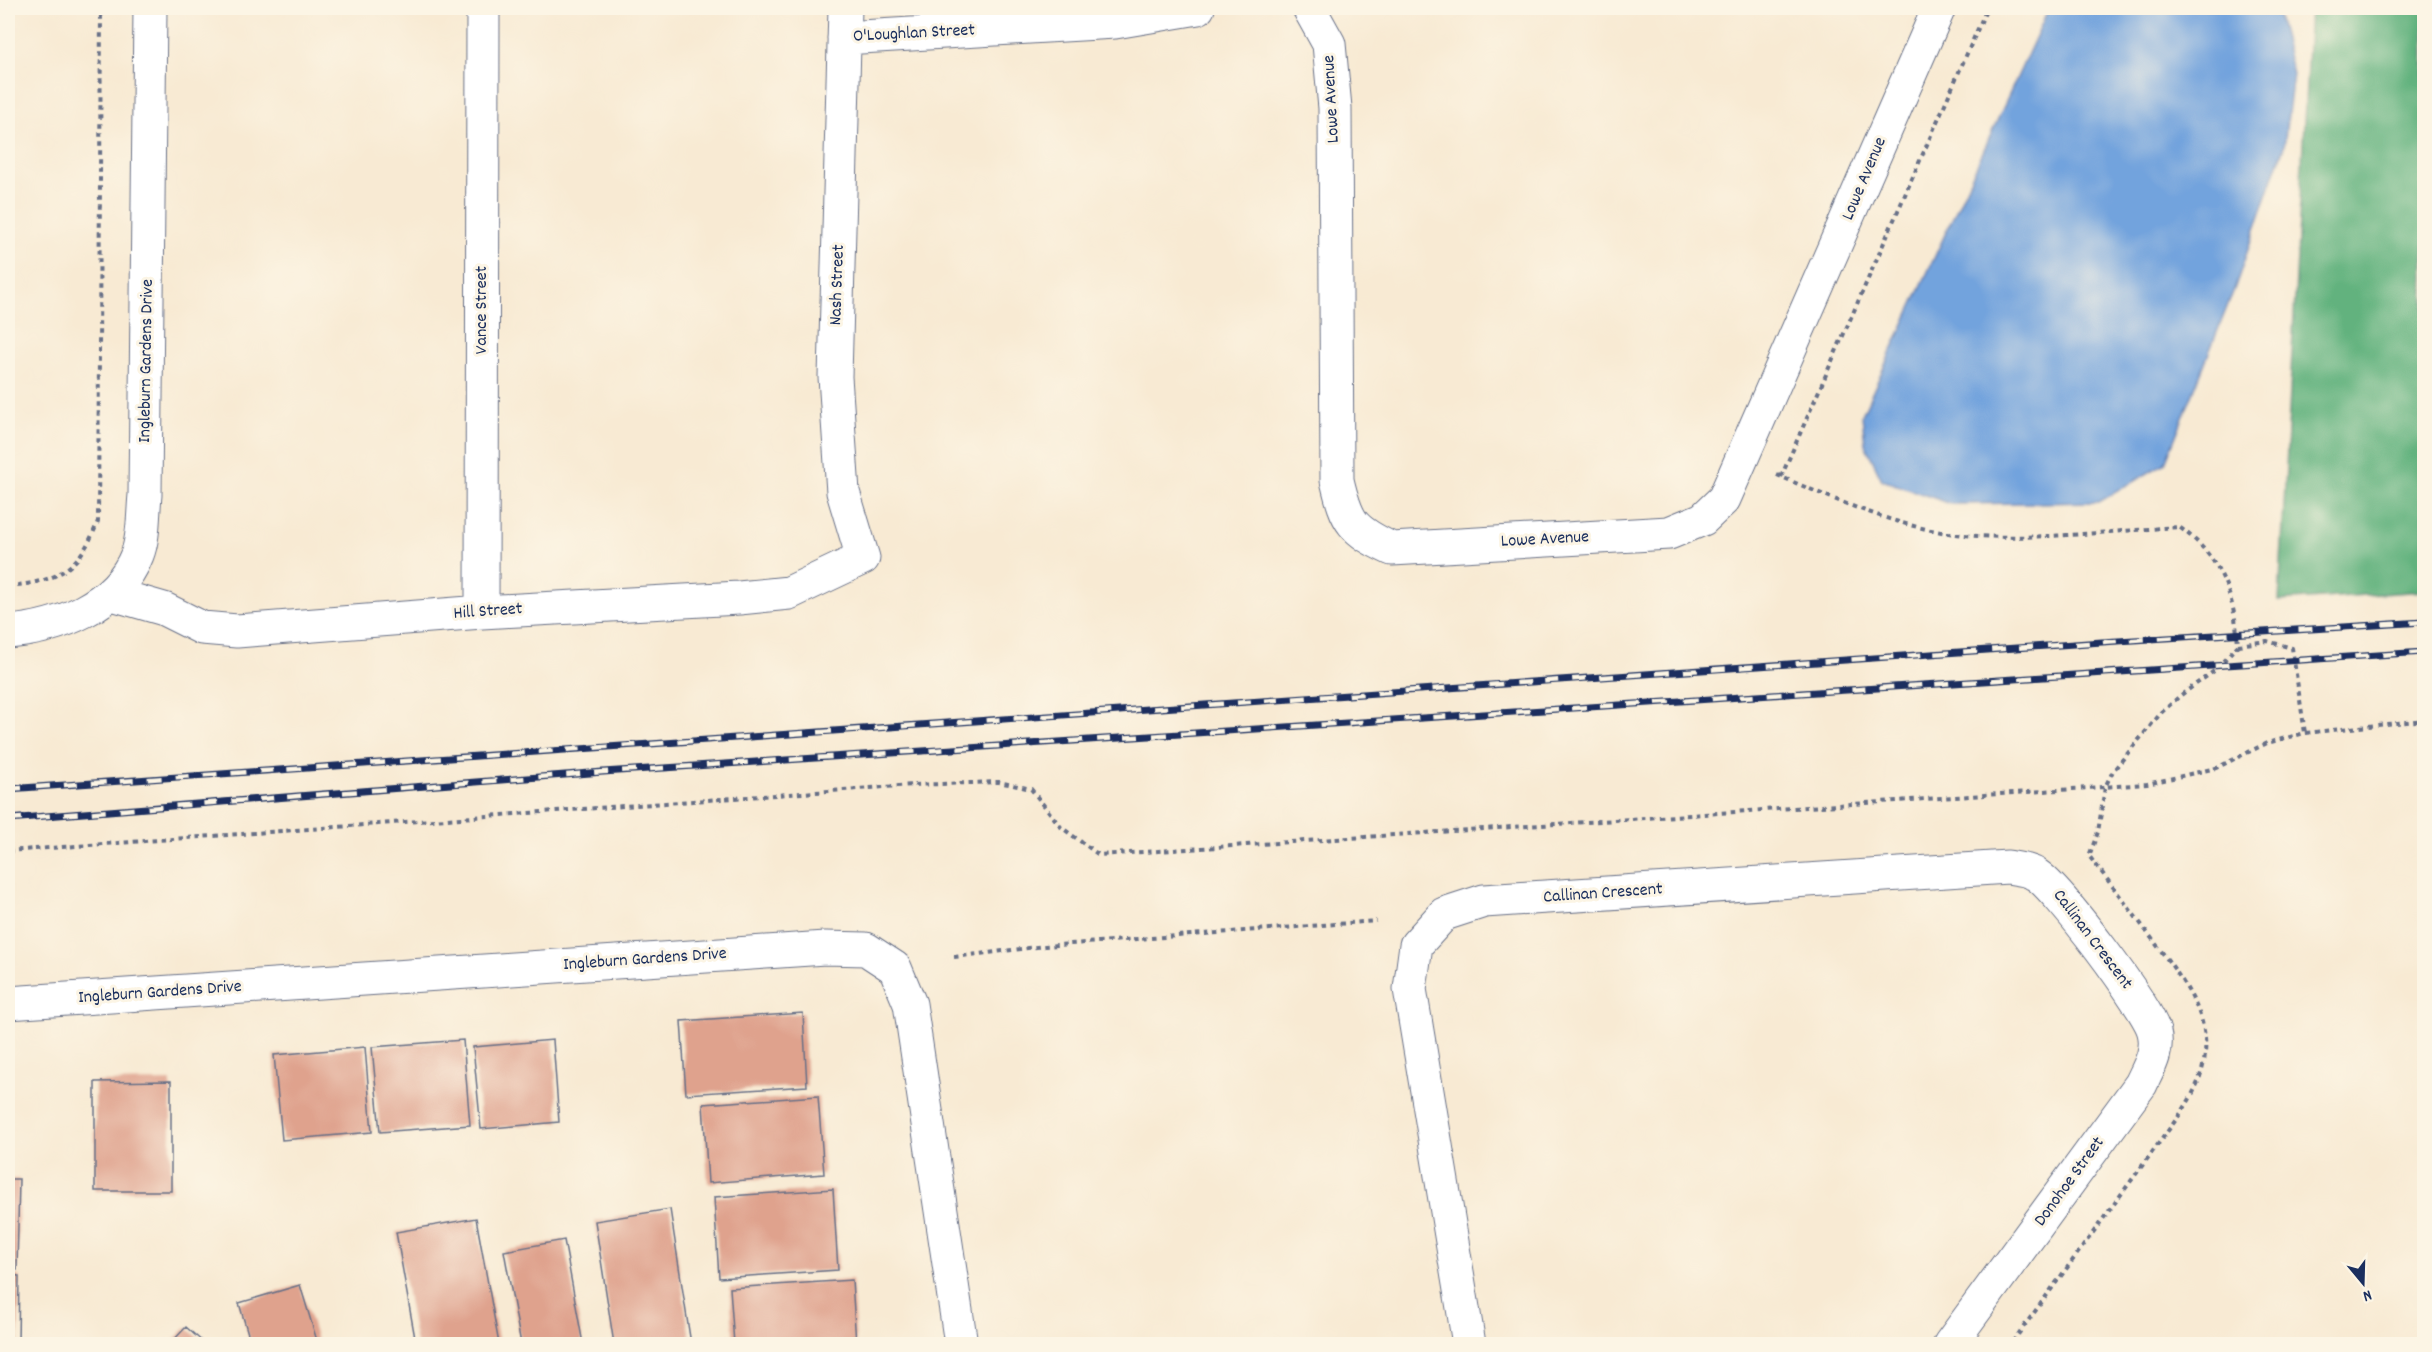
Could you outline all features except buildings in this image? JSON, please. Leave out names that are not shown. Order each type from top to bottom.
[{"type":"street","name":"Ingleburn Gardens Drive","points":[[8,632],[61,623],[112,594],[131,568],[138,553],[146,495],[150,8]]},
{"type":"street","name":"Vance Street","points":[[482,612],[483,8]]},
{"type":"street","name":"O'Loughlan Street","points":[[844,23],[1115,22],[1198,8]]},
{"type":"street","name":"Lowe Avenue","points":[[1309,8],[1329,44],[1335,108],[1337,480],[1344,510],[1362,535],[1392,549],[1669,533],[1702,519],[1724,499],[1939,8]]},
{"type":"street","name":"Nash Street","points":[[844,23],[836,377],[843,492],[863,558]]},
{"type":"street","name":"Hill Street","points":[[112,594],[164,609],[202,628],[237,632],[482,612],[739,598],[789,593],[863,558]]},
{"type":"street","name":"Callinan Crescent","points":[[1469,1344],[1410,989],[1416,945],[1444,914],[1484,901],[2008,867],[2034,873],[2055,889],[2143,1008]]},
{"type":"street","name":"Ingleburn Gardens Drive","points":[[8,1003],[825,948],[866,949],[895,968],[910,1004],[961,1344]]},
{"type":"street","name":"Donohoe Street","points":[[1950,1344],[2141,1084],[2154,1058],[2154,1032],[2143,1008]]},
{"type":"path","points":[[8,586],[30,584],[53,578],[73,567],[88,546],[98,521],[101,8]]},
{"type":"path","points":[[1987,8],[1781,477],[1900,522],[1964,535],[2029,535],[2179,527],[2200,541],[2228,588],[2236,614],[2238,645]]},
{"type":"path","points":[[2089,856],[2098,832],[2105,787],[2113,771],[2161,713],[2214,671],[2238,645],[2267,641],[2292,648],[2306,733]]},
{"type":"path","points":[[8,851],[888,787],[999,782],[1031,789],[1061,827],[1099,855],[2105,787],[2177,778],[2216,768],[2267,743],[2306,733],[2424,720]]},
{"type":"path","points":[[954,957],[1045,946],[1376,921]]},
{"type":"green space","points":[[2310,8],[2424,8],[2424,591],[2279,601]]},
{"type":"water","points":[[2049,8],[2276,8],[2293,74],[2284,146],[2235,287],[2165,463],[2099,502],[1951,504],[1882,480],[1865,444],[1862,415]]},
{"type":"railway","points":[[8,789],[2102,642],[2424,622]]},
{"type":"railway","points":[[8,819],[603,772],[2424,652]]}]
